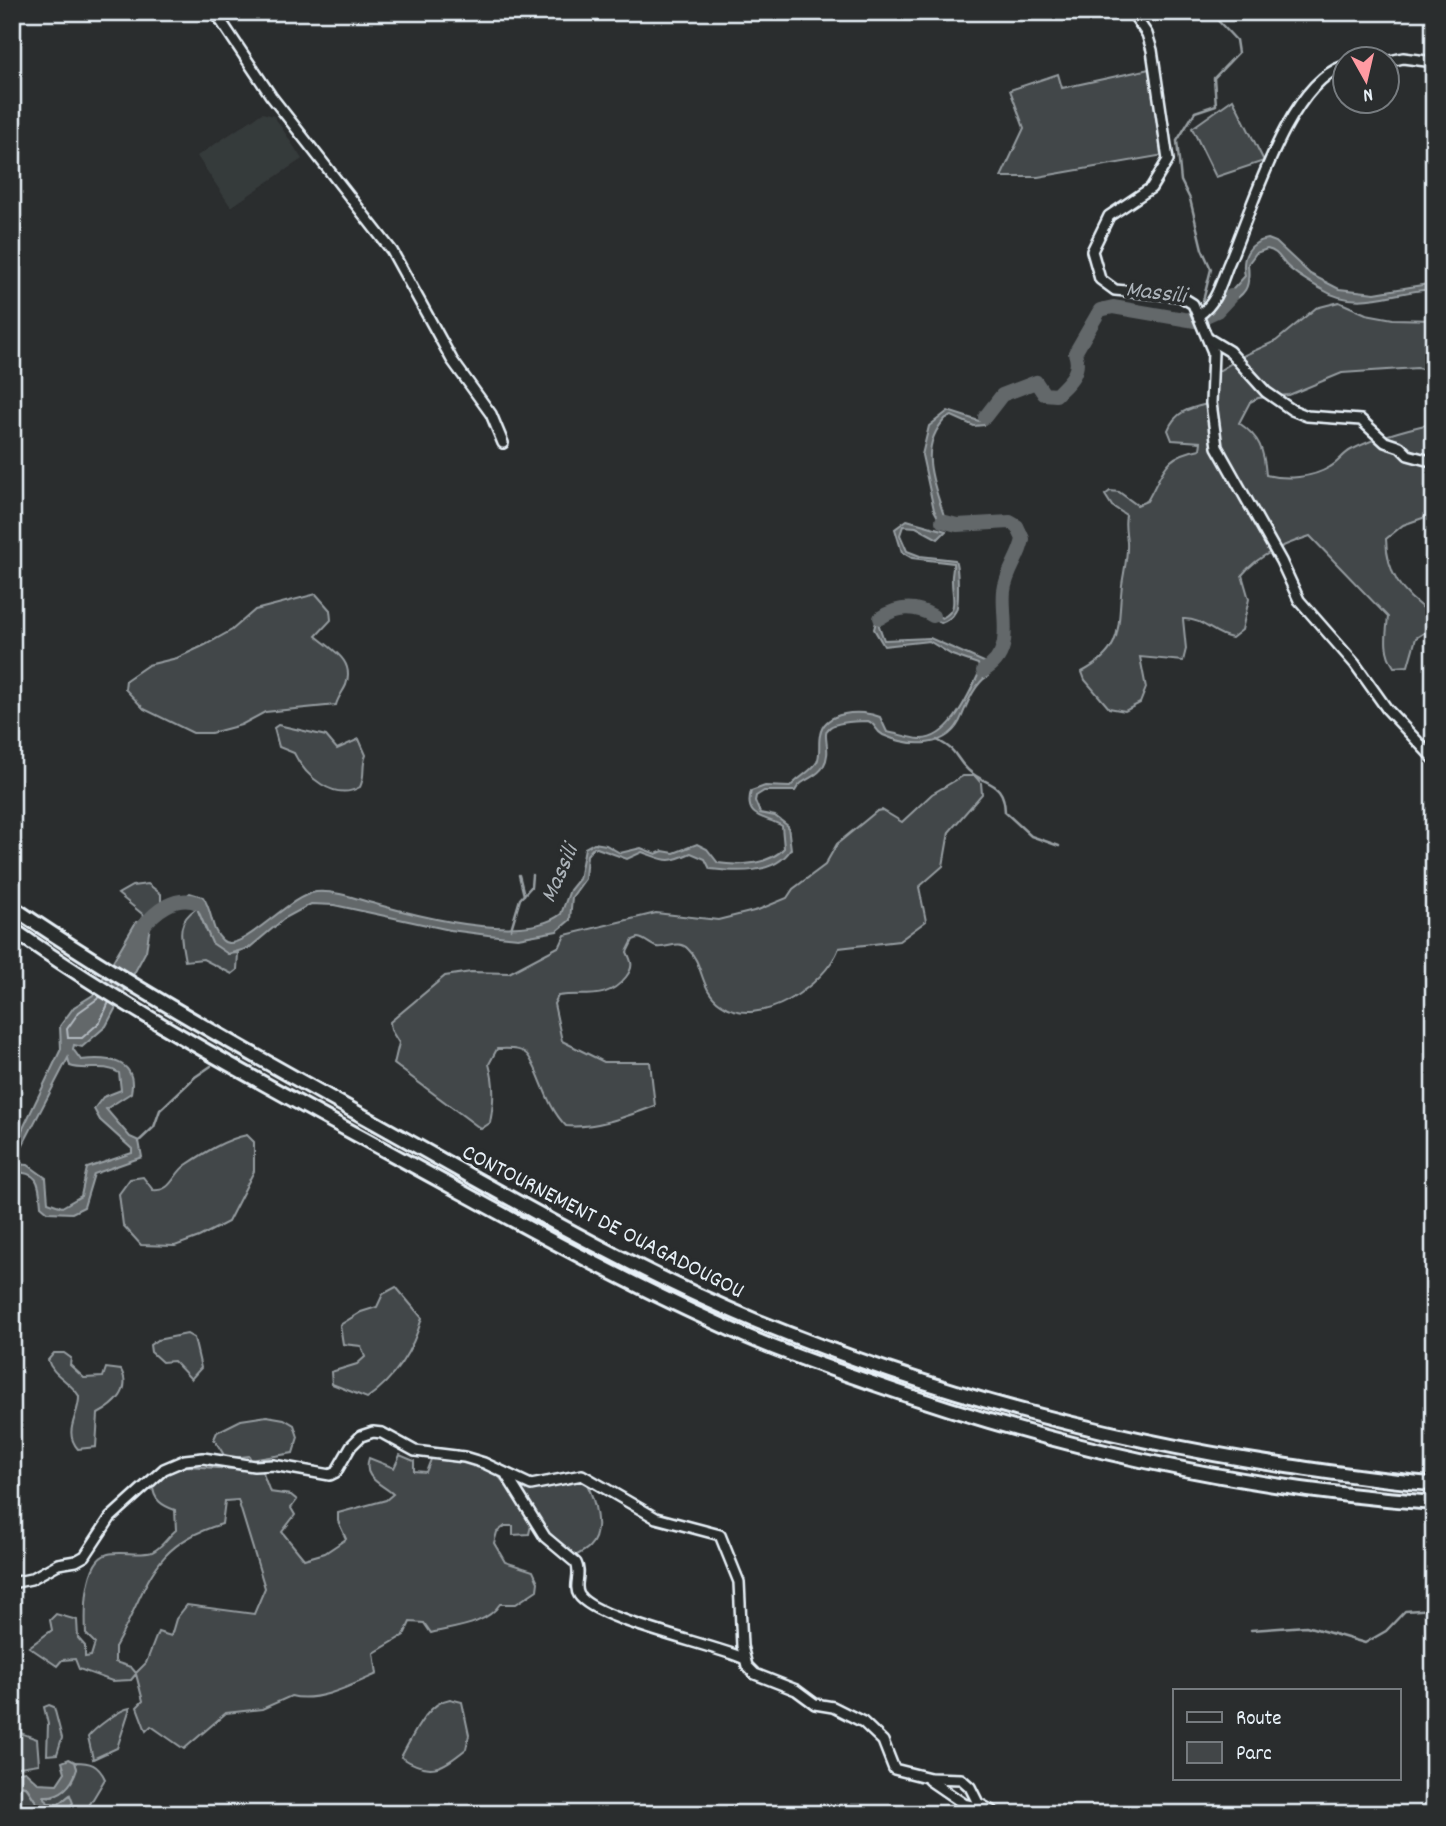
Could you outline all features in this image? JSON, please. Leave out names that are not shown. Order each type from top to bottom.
[{"type":"highway","name":"CONTOURNEMENT DE OUAGADOUGOU","points":[[12,907],[129,985],[228,1043],[531,1210],[652,1273],[753,1319],[948,1389],[1062,1422],[1232,1458],[1434,1484]]},
{"type":"highway","name":"CONTOURNEMENT DE OUAGADOUGOU","points":[[12,929],[93,986],[204,1052],[633,1284],[720,1325],[824,1366],[980,1419],[1119,1457],[1231,1478],[1434,1503]]},
{"type":"street","points":[[215,12],[271,96],[393,251],[452,360],[491,414],[503,443]]},
{"type":"street","points":[[1132,12],[1147,34],[1152,50],[1168,160],[1151,188],[1109,216],[1092,251],[1100,279],[1115,290],[1180,296],[1194,304],[1213,352],[1211,403],[1217,447],[1270,541],[1299,600],[1355,664],[1387,709],[1434,759]]},
{"type":"street","points":[[1400,59],[1434,62]]},
{"type":"street","points":[[1199,315],[1207,310],[1215,297],[1244,232],[1264,173],[1302,101],[1330,72]]},
{"type":"street","points":[[1209,339],[1229,351],[1266,392],[1292,410],[1307,416],[1361,420],[1385,442],[1401,447],[1408,455],[1434,462]]},
{"type":"street","points":[[12,1583],[32,1579],[58,1564],[76,1562],[85,1556],[110,1517],[164,1469],[185,1460],[203,1458],[254,1466],[273,1465],[330,1475],[336,1472],[361,1436],[373,1432],[382,1433],[415,1451],[464,1457],[531,1485],[582,1475],[656,1518],[720,1535],[741,1589],[743,1658]]},
{"type":"street","points":[[506,1474],[545,1537],[576,1563],[579,1569],[577,1589],[586,1602],[633,1624],[674,1634],[743,1658],[755,1674],[796,1690],[815,1704],[833,1707],[863,1722],[883,1741],[894,1769],[924,1777],[966,1782],[978,1803],[993,1812]]},
{"type":"street","points":[[924,1777],[964,1804],[993,1812]]},
{"type":"shaded area","points":[[262,113],[274,116],[302,159],[231,207],[197,156]]},
{"type":"green space","points":[[1154,68],[1164,155],[1038,177],[1001,177],[1024,128],[1010,90],[1058,74],[1062,88]]},
{"type":"green space","points":[[1233,99],[1264,161],[1216,177],[1192,128]]},
{"type":"green space","points":[[1339,302],[1366,314],[1393,319],[1434,320],[1434,372],[1417,368],[1342,373],[1289,395],[1258,398],[1250,402],[1239,423],[1260,445],[1266,475],[1290,478],[1323,471],[1348,452],[1371,441],[1434,423],[1434,514],[1403,525],[1386,539],[1389,562],[1397,582],[1429,612],[1433,627],[1416,638],[1408,666],[1394,667],[1387,649],[1388,617],[1310,536],[1282,546],[1242,575],[1249,599],[1242,630],[1232,638],[1196,621],[1183,619],[1186,649],[1183,661],[1140,657],[1146,688],[1140,703],[1125,711],[1109,708],[1085,680],[1082,672],[1106,655],[1116,636],[1118,625],[1127,553],[1126,515],[1112,506],[1105,495],[1110,491],[1119,492],[1137,505],[1147,501],[1171,461],[1200,449],[1201,442],[1172,440],[1168,430],[1180,414],[1211,403],[1212,375],[1245,355],[1276,341],[1316,308]]},
{"type":"green space","points":[[316,594],[330,610],[331,620],[316,636],[340,656],[347,669],[346,685],[336,705],[265,712],[241,725],[211,733],[193,733],[144,709],[125,689],[126,680],[148,665],[177,658],[205,645],[232,630],[255,610]]},
{"type":"green space","points":[[278,725],[326,736],[337,749],[359,739],[366,755],[360,787],[340,791],[331,789],[313,778],[294,753],[279,747],[274,728]]},
{"type":"green space","points":[[963,776],[975,776],[981,783],[982,794],[949,832],[943,866],[919,887],[926,921],[899,941],[839,948],[820,976],[806,989],[771,1008],[754,1012],[736,1011],[714,998],[705,984],[697,962],[685,946],[657,947],[638,938],[633,940],[627,952],[631,962],[630,970],[618,985],[603,993],[558,996],[554,1004],[562,1041],[604,1062],[650,1062],[655,1106],[600,1124],[566,1126],[549,1101],[529,1057],[514,1049],[497,1049],[489,1064],[493,1093],[490,1123],[481,1129],[394,1064],[399,1043],[391,1030],[390,1022],[445,976],[471,972],[509,973],[560,946],[565,935],[656,913],[718,920],[758,910],[787,898],[793,889],[825,865],[837,844],[877,811],[882,810],[902,822],[932,794]]},
{"type":"green space","points":[[148,884],[161,894],[161,909],[146,917],[118,894],[132,886]]},
{"type":"green space","points":[[197,908],[207,932],[228,954],[238,953],[237,970],[232,974],[203,959],[185,961],[182,925]]},
{"type":"green space","points":[[247,1135],[254,1142],[254,1171],[228,1222],[175,1246],[141,1245],[123,1225],[119,1194],[130,1179],[143,1177],[153,1190],[159,1190],[172,1182],[193,1160],[223,1143]]},
{"type":"green space","points":[[396,1287],[422,1318],[401,1363],[386,1382],[367,1398],[332,1384],[331,1372],[357,1364],[365,1357],[361,1346],[343,1344],[340,1325],[361,1312],[377,1307],[383,1294]]},
{"type":"green space","points":[[187,1334],[194,1338],[201,1368],[191,1379],[174,1361],[162,1362],[151,1352],[150,1345],[157,1340]]},
{"type":"green space","points":[[54,1353],[64,1353],[71,1358],[70,1365],[84,1378],[103,1377],[106,1368],[121,1370],[124,1384],[120,1396],[98,1414],[96,1447],[78,1449],[73,1442],[72,1429],[79,1396],[50,1365],[48,1360]]},
{"type":"green space","points":[[267,1416],[284,1419],[294,1425],[298,1437],[293,1453],[251,1460],[249,1456],[231,1458],[224,1455],[214,1439],[217,1432],[241,1420]]},
{"type":"green space","points":[[434,1452],[488,1464],[511,1491],[578,1479],[586,1482],[596,1515],[594,1541],[587,1549],[570,1559],[532,1521],[529,1534],[513,1535],[513,1526],[505,1526],[497,1532],[494,1543],[505,1562],[533,1571],[538,1582],[537,1590],[516,1604],[500,1604],[487,1617],[460,1627],[431,1633],[424,1623],[410,1622],[404,1635],[374,1653],[377,1674],[323,1695],[301,1698],[291,1696],[262,1709],[226,1713],[184,1749],[151,1726],[146,1731],[137,1707],[143,1701],[136,1674],[131,1680],[112,1681],[79,1669],[75,1659],[62,1660],[57,1666],[29,1647],[52,1630],[50,1620],[56,1614],[77,1620],[78,1638],[85,1646],[85,1657],[91,1656],[95,1643],[86,1634],[86,1614],[90,1577],[94,1566],[100,1558],[108,1554],[152,1552],[176,1530],[175,1510],[160,1502],[153,1491],[153,1486],[169,1472],[187,1466],[262,1471],[270,1492],[291,1495],[297,1500],[291,1508],[295,1515],[282,1532],[304,1559],[325,1553],[346,1539],[338,1521],[338,1513],[386,1500],[393,1494],[370,1475],[367,1465],[369,1458],[394,1468],[400,1455],[414,1461],[414,1471],[426,1472]],"holes":[[[238,1500],[265,1588],[254,1614],[187,1605],[176,1619],[171,1636],[158,1632],[146,1663],[136,1673],[131,1667],[115,1662],[115,1647],[154,1571],[179,1544],[222,1524],[225,1501]]]},
{"type":"green space","points":[[450,1699],[462,1702],[469,1735],[466,1749],[435,1768],[420,1767],[401,1757],[427,1714],[441,1702]]},
{"type":"green space","points":[[44,1707],[54,1707],[62,1738],[57,1754],[47,1755],[48,1724]]},
{"type":"green space","points":[[130,1708],[117,1748],[93,1759],[88,1737],[108,1720]]},
{"type":"green space","points":[[12,1730],[37,1739],[39,1764],[13,1768]]},
{"type":"green space","points":[[75,1762],[93,1765],[105,1779],[84,1814],[54,1814],[51,1811],[54,1808],[62,1810],[70,1795],[59,1804],[47,1803],[44,1796],[53,1797],[77,1769]]},
{"type":"green space","points":[[22,1785],[44,1814],[12,1814],[12,1794]]},
{"type":"water","points":[[1268,239],[1276,242],[1310,274],[1339,289],[1375,293],[1434,283],[1434,289],[1364,300],[1336,296],[1300,276],[1276,253],[1267,249],[1256,253],[1248,264],[1248,281],[1244,291],[1221,309],[1217,307],[1245,276],[1245,257],[1251,247]]},
{"type":"water","points":[[991,402],[995,404],[984,425],[974,426],[952,416],[946,418],[932,442],[930,455],[933,480],[945,519],[941,523],[934,510],[922,455],[929,426],[948,411],[979,421]]},
{"type":"water","points":[[907,520],[946,531],[938,539],[916,527],[903,526],[900,535],[907,551],[920,556],[955,560],[957,608],[951,618],[941,623],[915,609],[918,607],[942,618],[951,611],[953,563],[912,558],[902,552],[895,529]]},
{"type":"water","points":[[886,611],[895,611],[878,623],[884,640],[930,638],[984,662],[988,676],[975,689],[956,727],[938,740],[928,743],[905,742],[880,733],[868,721],[847,722],[828,729],[827,757],[817,774],[801,783],[795,791],[764,791],[756,796],[755,801],[760,813],[775,816],[788,826],[791,849],[775,864],[754,870],[720,870],[710,869],[705,859],[691,853],[666,860],[642,852],[627,859],[594,847],[587,855],[585,879],[572,897],[570,920],[557,931],[518,938],[450,930],[334,905],[311,904],[285,918],[249,948],[228,954],[212,943],[197,908],[182,904],[181,900],[190,893],[203,897],[218,936],[230,943],[252,933],[304,896],[316,892],[340,894],[446,921],[523,927],[561,914],[570,890],[579,879],[585,848],[594,843],[606,845],[620,853],[641,848],[656,854],[663,851],[674,853],[697,844],[707,849],[718,863],[726,864],[753,863],[771,858],[784,848],[782,826],[753,812],[749,800],[751,791],[765,786],[790,787],[811,769],[817,762],[820,735],[828,721],[844,714],[872,714],[880,717],[887,732],[920,739],[931,737],[940,732],[957,714],[980,671],[978,664],[952,655],[929,641],[884,646],[874,629],[877,618]]},
{"type":"water","points":[[152,914],[146,951],[106,1026],[82,1047],[74,1045],[73,1049],[81,1060],[110,1060],[125,1067],[130,1073],[131,1093],[106,1109],[130,1137],[139,1141],[142,1157],[94,1174],[84,1207],[72,1213],[48,1212],[41,1206],[36,1180],[28,1174],[12,1172],[15,1145],[61,1049],[60,1026],[74,1007],[93,995],[136,922],[142,922]],"holes":[[[68,1058],[70,1066],[107,1069],[119,1073],[121,1090],[103,1097],[94,1109],[100,1120],[132,1149],[132,1153],[87,1168],[81,1196],[62,1207],[48,1202],[46,1178],[28,1165],[16,1164],[19,1152]]]},
{"type":"water","points":[[69,1759],[75,1762],[77,1769],[72,1781],[56,1795],[44,1796],[48,1803],[59,1804],[70,1795],[73,1803],[68,1808],[54,1808],[51,1811],[54,1814],[44,1814],[26,1786],[22,1785],[12,1794],[12,1773],[25,1771],[38,1783],[57,1784],[65,1772],[62,1762]]},
{"type":"waterway","points":[[1201,309],[1211,269],[1202,249],[1190,199],[1181,181],[1177,141],[1195,112],[1216,105],[1214,78],[1238,53],[1236,40],[1210,12]]},
{"type":"waterway","name":"Massili","points":[[985,417],[1002,395],[1036,382],[1044,394],[1056,395],[1073,376],[1077,366],[1075,353],[1100,310],[1113,307],[1195,321],[1217,311],[1231,296]]},
{"type":"waterway","points":[[1177,318],[1192,312]]},
{"type":"waterway","points":[[942,521],[957,525],[1010,522],[1017,526],[1023,539],[1005,584],[1005,634],[1000,655],[983,671]]},
{"type":"waterway","name":"Massili","points":[[880,618],[906,608],[933,616]]},
{"type":"waterway","points":[[937,740],[953,751],[968,770],[998,789],[1004,801],[1005,812],[1031,836],[1059,846]]},
{"type":"waterway","points":[[519,875],[524,895]]},
{"type":"waterway","points":[[511,929],[520,899],[531,887],[532,875]]},
{"type":"waterway","name":"Massili","points":[[142,928],[153,916],[174,902],[198,903]]},
{"type":"waterway","points":[[138,1142],[154,1127],[160,1110],[195,1077],[211,1066]]},
{"type":"waterway","points":[[1251,1630],[1306,1626],[1365,1643],[1386,1631],[1405,1611],[1434,1609]]}]
